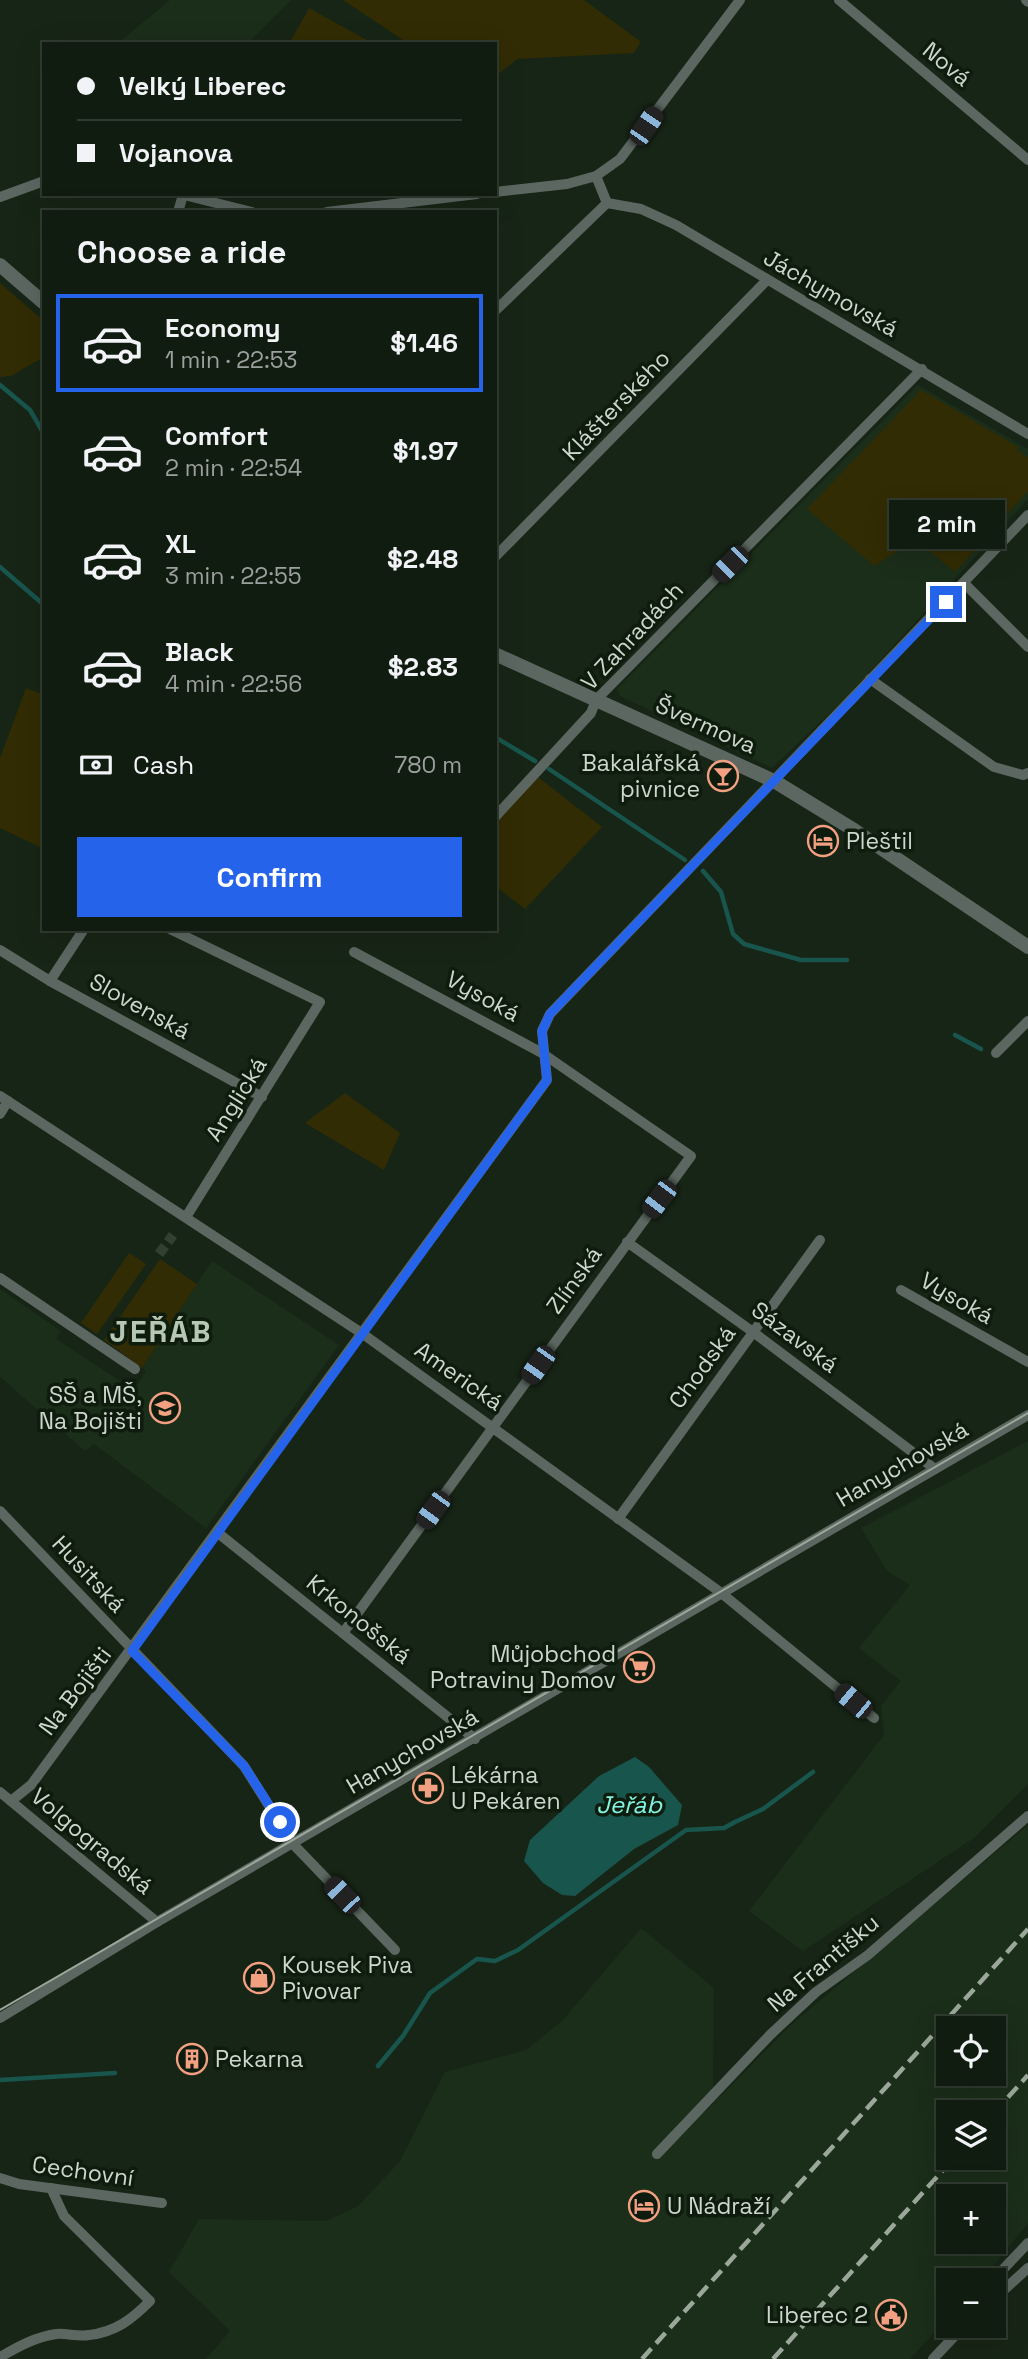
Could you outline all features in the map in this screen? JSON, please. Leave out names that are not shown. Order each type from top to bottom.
[{"type":"street","points":[[497,192],[567,184],[596,176],[620,159],[740,0]]},
{"type":"street","name":"Nová","points":[[839,0],[1028,160]]},
{"type":"street","points":[[497,309],[607,203],[596,176]]},
{"type":"street","points":[[0,197],[42,182]]},
{"type":"street","points":[[186,196],[244,210]]},
{"type":"street","points":[[344,210],[460,196]]},
{"type":"street","name":"Jáchymovská","points":[[607,203],[641,209],[676,225],[766,281],[922,369],[1028,434]]},
{"type":"street","points":[[0,265],[42,301]]},
{"type":"street","name":"Klášterského","points":[[497,555],[766,281]]},
{"type":"street","name":"V Zahradách","points":[[497,815],[591,713],[596,700],[922,369]]},
{"type":"street","name":"Na Bojišti","points":[[11,1801],[31,1785],[132,1651],[547,1080],[542,1052],[542,1031],[550,1014],[1028,514]]},
{"type":"street","points":[[964,583],[1028,647]]},
{"type":"street","name":"Švermova","points":[[497,655],[774,781],[854,830],[1028,947]]},
{"type":"street","points":[[870,679],[994,767],[1023,775],[1028,773]]},
{"type":"street","points":[[50,981],[83,931]]},
{"type":"street","name":"Anglická","points":[[174,931],[320,1002],[186,1217]]},
{"type":"street","name":"Slovenská","points":[[0,950],[50,981],[262,1097]]},
{"type":"street","name":"Vysoká","points":[[354,952],[542,1052],[691,1156]]},
{"type":"street","points":[[996,1053],[1028,1021]]},
{"type":"street","points":[[0,1114],[4,1098]]},
{"type":"street","name":"Americká","points":[[4,1098],[363,1334],[494,1427],[722,1593],[874,1718]]},
{"type":"street","name":"Zlínská","points":[[343,1633],[691,1156]]},
{"type":"street","name":"Chodská","points":[[618,1519],[820,1240]]},
{"type":"street","name":"Sázavská","points":[[627,1242],[753,1332],[935,1469]]},
{"type":"street","points":[[0,1278],[135,1369]]},
{"type":"street","name":"Vysoká","points":[[901,1290],[1028,1362]]},
{"type":"street","name":"Hanychovská","points":[[0,2018],[157,1922],[1028,1415]]},
{"type":"street","name":"Husitská","points":[[0,1511],[244,1766],[293,1844],[395,1950]]},
{"type":"street","name":"Krkonošská","points":[[218,1533],[475,1739]]},
{"type":"street","name":"Volgogradská","points":[[0,1791],[157,1922]]},
{"type":"street","name":"Na Františku","points":[[657,2154],[770,2035],[816,1992],[868,1955],[1028,1816]]},
{"type":"street","name":"Cechovní","points":[[0,2178],[51,2188],[162,2203]]},
{"type":"street","points":[[0,2357],[31,2340],[57,2334],[88,2335],[117,2328],[132,2319],[150,2301],[64,2216],[51,2188]]},
{"type":"street","points":[[1004,2268],[1028,2243]]},
{"type":"street","points":[[1006,2288],[1028,2268]]},
{"type":"street","points":[[933,2359],[953,2338]]},
{"type":"shaded area","points":[[170,0],[291,0],[249,42],[119,42]]},
{"type":"shaded area","points":[[343,0],[584,0],[641,42],[634,53],[517,59],[497,75],[497,42],[406,42]]},
{"type":"shaded area","points":[[309,8],[370,42],[290,42]]},
{"type":"shaded area","points":[[0,283],[42,319],[42,358],[11,376],[0,377]]},
{"type":"shaded area","points":[[918,385],[1028,449],[1028,499],[847,697],[772,768],[620,696],[617,689]]},
{"type":"shaded area","points":[[921,390],[1018,447],[1017,450],[1028,457],[1028,491],[955,572],[916,540],[874,566],[807,509]]},
{"type":"shaded area","points":[[26,688],[42,694],[42,848],[0,828],[0,758]]},
{"type":"shaded area","points":[[538,777],[602,827],[525,909],[497,888],[497,821]]},
{"type":"shaded area","points":[[345,1093],[400,1133],[384,1170],[305,1123]]},
{"type":"shaded area","points":[[129,1253],[146,1264],[97,1334],[81,1323]]},
{"type":"shaded area","points":[[160,1259],[197,1284],[142,1368],[104,1340]]},
{"type":"shaded area","name":"SŠ a MŠ, Na Bojišti","points":[[212,1261],[339,1345],[206,1528],[94,1444],[85,1451],[0,1377],[0,1289],[61,1331],[56,1339],[134,1390],[146,1371],[142,1368]]},
{"type":"shaded area","points":[[1028,1441],[1028,1784],[974,1838],[803,1951],[749,1911],[884,1735],[881,1706],[901,1681],[859,1648],[910,1585],[887,1571],[861,1528]]},
{"type":"shaded area","points":[[1028,1825],[1028,2223],[1006,2250],[1006,2184],[936,2184],[936,2254],[1003,2254],[992,2268],[936,2268],[936,2330],[910,2359],[206,2359],[230,2331],[169,2272],[199,2219],[326,2221],[358,2206],[400,2161],[445,2072],[526,2050],[563,2020],[641,1928],[714,1988],[713,2088],[705,2112],[791,2025]]},
{"type":"water","name":"Jeřáb","points":[[635,1757],[649,1767],[682,1805],[678,1825],[634,1849],[575,1896],[562,1895],[543,1883],[524,1861],[530,1840],[599,1776]]},
{"type":"waterway","points":[[0,385],[30,410],[42,431]]},
{"type":"waterway","points":[[0,567],[42,603]]},
{"type":"waterway","points":[[497,738],[535,761]]},
{"type":"waterway","points":[[549,769],[685,860]]},
{"type":"waterway","points":[[703,871],[721,892],[733,934],[744,944],[801,960],[847,960]]},
{"type":"waterway","points":[[955,1035],[981,1049]]},
{"type":"waterway","points":[[378,2066],[403,2036],[430,1993],[477,1959],[495,1961],[518,1950],[686,1830],[724,1828],[763,1809],[813,1772]]},
{"type":"waterway","points":[[0,2080],[115,2073]]},
{"type":"tunnel","points":[[159,1254],[173,1235]]},
{"type":"tram line","points":[[0,2010],[1028,1413]]},
{"type":"railway","points":[[642,2359],[1028,1929]]},
{"type":"railway","points":[[1006,2100],[1028,2075]]},
{"type":"railway","points":[[773,2359],[943,2170]]},
{"type":"place","name":"Bakalářská pivnice","points":[[723,776]]},
{"type":"place","name":"Pleštil","points":[[823,841]]},
{"type":"place","name":"SŠ a MŠ, Na Bojišti","points":[[165,1408]]},
{"type":"place","name":"Můjobchod Potraviny Domov","points":[[639,1667]]},
{"type":"place","name":"Lékárna U Pekáren","points":[[428,1788]]},
{"type":"place","name":"Kousek Piva Pivovar","points":[[259,1978]]},
{"type":"place","name":"Pekarna","points":[[192,2059]]},
{"type":"place","name":"U Nádraží","points":[[644,2206]]},
{"type":"place","name":"Liberec 2","points":[[891,2315]]},
{"type":"district","name":"JEŘÁB","points":[[161,1332]]},
{"type":"route","points":[[280,1822],[244,1766],[132,1651],[547,1080],[542,1052],[542,1031],[550,1014],[579,980],[946,602]]}]
